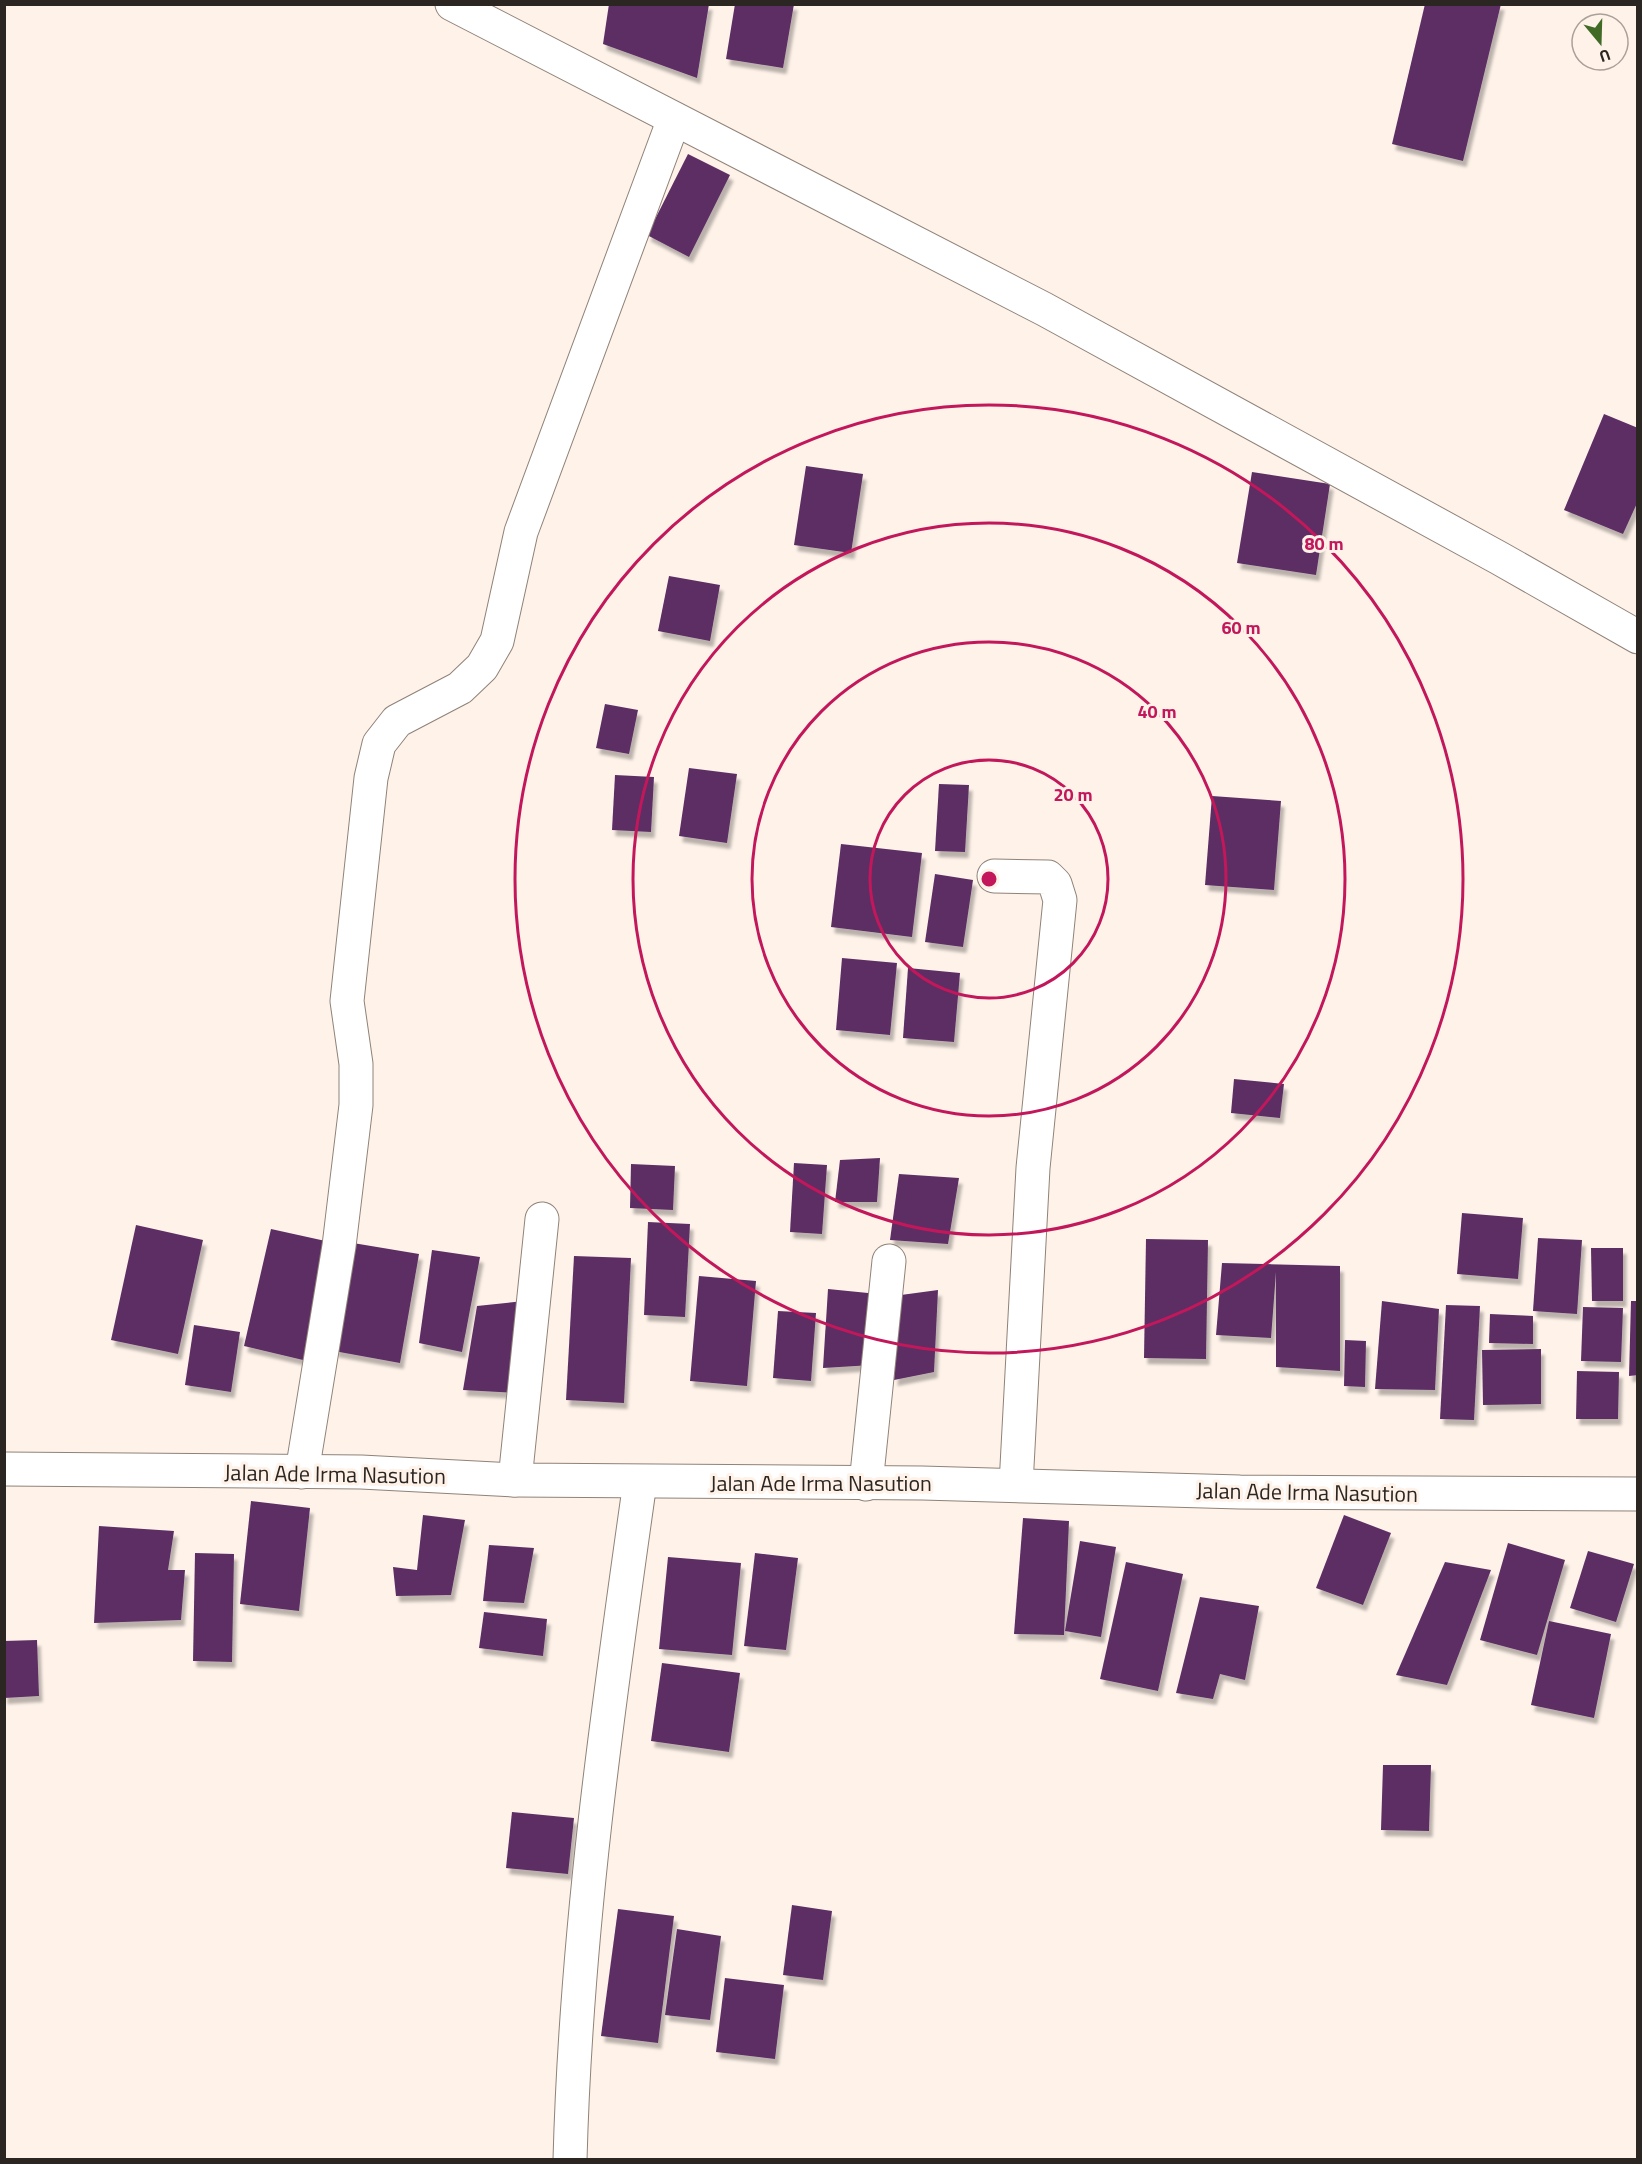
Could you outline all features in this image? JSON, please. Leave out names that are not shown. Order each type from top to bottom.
[{"type":"street","points":[[452,4],[1055,315],[1499,558],[1638,637]]},
{"type":"street","points":[[302,1472],[339,1246],[356,1105],[356,1064],[347,1001],[371,778],[380,744],[397,721],[460,688],[482,667],[497,640],[521,532],[674,119]]},
{"type":"street","points":[[994,876],[1048,877],[1055,885],[1060,900],[1033,1168],[1016,1485]]},
{"type":"street","points":[[515,1480],[542,1219]]},
{"type":"street","points":[[866,1484],[889,1261]]},
{"type":"street","name":"Jalan Ade Irma Nasution","points":[[4,1469],[302,1472],[640,1482],[1016,1485],[1239,1492],[1638,1494]]},
{"type":"street","points":[[570,2160],[573,2055],[592,1843],[640,1482]]},
{"type":"building","points":[[609,4],[709,4],[697,78],[603,44]]},
{"type":"building","points":[[735,4],[794,4],[783,68],[726,59]]},
{"type":"building","points":[[1425,4],[1501,4],[1463,161],[1392,144]]},
{"type":"building","points":[[688,154],[730,175],[689,257],[647,235]]},
{"type":"building","points":[[1604,414],[1638,428],[1638,501],[1623,534],[1564,510]]},
{"type":"building","points":[[806,466],[863,474],[851,553],[794,545]]},
{"type":"building","points":[[1252,472],[1330,484],[1316,575],[1237,563]]},
{"type":"building","points":[[669,576],[720,585],[710,641],[658,631]]},
{"type":"building","points":[[605,704],[638,710],[629,754],[596,748]]},
{"type":"building","points":[[689,768],[737,774],[727,843],[679,836]]},
{"type":"building","points":[[615,775],[654,777],[651,832],[612,830]]},
{"type":"building","points":[[939,784],[969,785],[965,852],[935,851]]},
{"type":"building","points":[[1212,796],[1281,801],[1274,890],[1205,885]]},
{"type":"building","points":[[841,844],[922,853],[912,937],[831,927]]},
{"type":"building","points":[[935,874],[973,880],[963,947],[925,942]]},
{"type":"building","points":[[842,958],[897,963],[890,1035],[836,1030]]},
{"type":"building","points":[[908,968],[960,973],[954,1042],[903,1038]]},
{"type":"building","points":[[1234,1079],[1284,1084],[1280,1118],[1231,1113]]},
{"type":"building","points":[[880,1158],[877,1202],[835,1202],[840,1160]]},
{"type":"building","points":[[794,1163],[827,1165],[822,1234],[790,1232]]},
{"type":"building","points":[[631,1164],[675,1166],[673,1210],[630,1208]]},
{"type":"building","points":[[899,1174],[959,1178],[948,1244],[890,1240]]},
{"type":"building","points":[[1462,1213],[1523,1218],[1518,1279],[1457,1274]]},
{"type":"building","points":[[648,1222],[690,1224],[685,1317],[644,1315]]},
{"type":"building","points":[[136,1225],[203,1240],[178,1354],[111,1340]]},
{"type":"building","points":[[271,1229],[330,1242],[303,1360],[244,1346]]},
{"type":"building","points":[[1538,1238],[1582,1240],[1577,1314],[1533,1311]]},
{"type":"building","points":[[1146,1239],[1208,1240],[1206,1359],[1144,1358]]},
{"type":"building","points":[[353,1243],[419,1254],[400,1363],[334,1351]]},
{"type":"building","points":[[1591,1248],[1623,1248],[1623,1301],[1592,1301]]},
{"type":"building","points":[[432,1250],[480,1257],[462,1352],[419,1343]]},
{"type":"building","points":[[574,1256],[631,1258],[624,1403],[566,1400]]},
{"type":"building","points":[[1222,1263],[1340,1266],[1340,1371],[1276,1367],[1276,1272],[1271,1338],[1216,1335]]},
{"type":"building","points":[[699,1276],[756,1281],[747,1386],[690,1381]]},
{"type":"building","points":[[828,1289],[878,1294],[872,1365],[823,1368]]},
{"type":"building","points":[[938,1290],[934,1372],[894,1380],[901,1295]]},
{"type":"building","points":[[524,1301],[520,1393],[463,1390],[477,1306]]},
{"type":"building","points":[[1382,1301],[1439,1309],[1435,1390],[1375,1389]]},
{"type":"building","points":[[1631,1301],[1638,1301],[1638,1375],[1629,1376]]},
{"type":"building","points":[[1446,1305],[1480,1306],[1474,1420],[1440,1419]]},
{"type":"building","points":[[1583,1307],[1623,1308],[1621,1362],[1581,1361]]},
{"type":"building","points":[[778,1311],[816,1313],[811,1381],[773,1378]]},
{"type":"building","points":[[1490,1314],[1533,1316],[1533,1344],[1489,1343]]},
{"type":"building","points":[[194,1325],[240,1332],[231,1392],[185,1385]]},
{"type":"building","points":[[1345,1340],[1366,1341],[1365,1387],[1344,1386]]},
{"type":"building","points":[[1541,1349],[1541,1404],[1483,1405],[1482,1350]]},
{"type":"building","points":[[1577,1371],[1619,1372],[1618,1419],[1576,1419]]},
{"type":"building","points":[[251,1501],[310,1508],[299,1611],[240,1604]]},
{"type":"building","points":[[423,1515],[465,1520],[451,1595],[396,1596],[393,1567],[417,1570]]},
{"type":"building","points":[[1344,1515],[1391,1533],[1363,1605],[1316,1588]]},
{"type":"building","points":[[1023,1518],[1069,1521],[1064,1635],[1014,1634]]},
{"type":"building","points":[[99,1526],[174,1531],[168,1570],[185,1570],[181,1620],[94,1623]]},
{"type":"building","points":[[1080,1541],[1116,1547],[1101,1637],[1065,1631]]},
{"type":"building","points":[[1508,1543],[1565,1560],[1537,1655],[1480,1640]]},
{"type":"building","points":[[489,1545],[534,1548],[524,1603],[483,1601]]},
{"type":"building","points":[[1588,1551],[1634,1564],[1616,1622],[1570,1608]]},
{"type":"building","points":[[195,1553],[234,1554],[232,1662],[193,1661]]},
{"type":"building","points":[[755,1553],[798,1558],[786,1650],[744,1646]]},
{"type":"building","points":[[668,1557],[741,1563],[732,1655],[659,1649]]},
{"type":"building","points":[[1126,1562],[1183,1574],[1158,1691],[1100,1679]]},
{"type":"building","points":[[1445,1562],[1491,1570],[1447,1685],[1396,1675]]},
{"type":"building","points":[[1200,1597],[1259,1606],[1245,1680],[1220,1674],[1213,1699],[1176,1693]]},
{"type":"building","points":[[484,1612],[547,1619],[543,1656],[479,1648]]},
{"type":"building","points":[[1549,1621],[1611,1634],[1594,1718],[1531,1705]]},
{"type":"building","points":[[37,1640],[39,1696],[4,1698],[4,1641]]},
{"type":"building","points":[[662,1663],[740,1673],[729,1752],[651,1741]]},
{"type":"building","points":[[1383,1765],[1431,1765],[1429,1831],[1381,1830]]},
{"type":"building","points":[[512,1812],[574,1818],[568,1874],[506,1868]]},
{"type":"building","points":[[792,1905],[832,1911],[823,1980],[783,1975]]},
{"type":"building","points":[[618,1909],[674,1916],[658,2043],[601,2036]]},
{"type":"building","points":[[677,1929],[721,1936],[710,2020],[665,2015]]},
{"type":"building","points":[[725,1978],[784,1985],[775,2059],[716,2052]]}]
